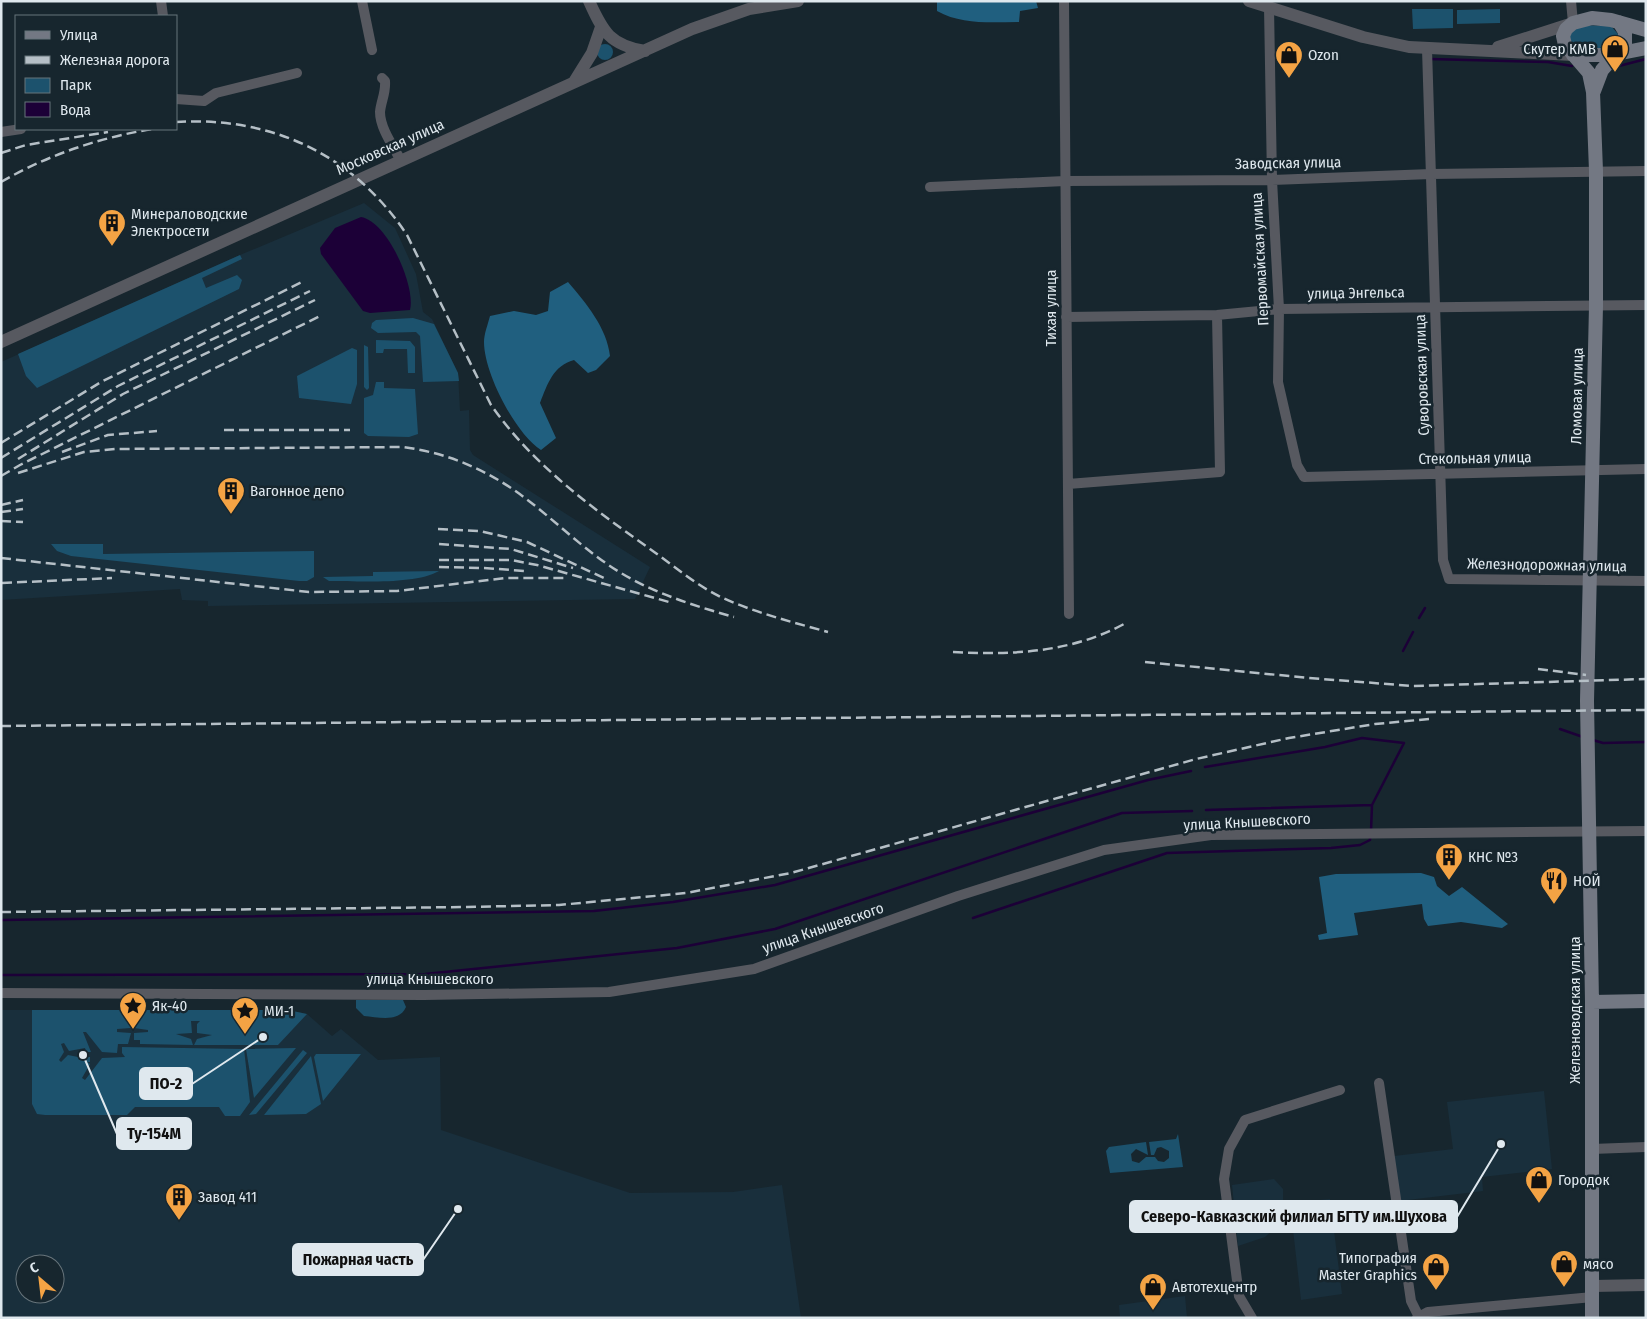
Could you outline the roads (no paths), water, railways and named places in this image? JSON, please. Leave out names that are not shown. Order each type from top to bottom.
[{"type":"main road","points":[[1593,92],[1586,69],[1565,45],[1563,36],[1566,28],[1573,22],[1592,18],[1619,22],[1646,30]]},
{"type":"main road","points":[[1593,92],[1602,70],[1618,53],[1626,40],[1625,32],[1619,22]]},
{"type":"main road","points":[[1574,55],[1618,53],[1646,48]]},
{"type":"main road","name":"Ломовая улица","points":[[1587,701],[1596,312],[1596,171],[1593,92]]},
{"type":"main road","name":"Железноводская улица","points":[[1587,701],[1592,997],[1592,1318]]},
{"type":"main road","points":[[1592,997],[1646,1001]]},
{"type":"street","points":[[161,1],[163,15]]},
{"type":"street","points":[[362,1],[372,50]]},
{"type":"street","points":[[590,1],[601,27],[612,40],[645,51]]},
{"type":"street","name":"Московская улица","points":[[1,342],[400,159],[573,84],[692,29],[749,9],[798,1]]},
{"type":"street","name":"Тихая улица","points":[[1064,1],[1068,614]]},
{"type":"street","points":[[1249,1],[1363,37],[1427,49],[1574,55]]},
{"type":"street","points":[[1486,50],[1541,35],[1573,22],[1571,1]]},
{"type":"street","name":"Первомайская улица","points":[[1269,7],[1272,180],[1279,309],[1278,382],[1297,465],[1304,476]]},
{"type":"street","points":[[573,84],[592,53],[601,27]]},
{"type":"street","name":"Суворовская улица","points":[[1427,49],[1443,560],[1449,579]]},
{"type":"street","points":[[592,53],[592,59],[603,70]]},
{"type":"street","points":[[178,97],[204,101],[216,93],[297,72]]},
{"type":"street","points":[[382,78],[385,81],[386,88],[380,113],[388,138],[400,159]]},
{"type":"street","points":[[1,132],[15,130]]},
{"type":"street","name":"Заводская улица","points":[[930,187],[1066,180],[1272,180],[1431,174],[1646,171]]},
{"type":"street","name":"улица Энгельса","points":[[1066,316],[1217,315],[1279,309],[1435,307],[1596,312],[1646,305]]},
{"type":"street","points":[[1068,484],[1220,472],[1217,315]]},
{"type":"street","name":"Стекольная улица","points":[[1304,476],[1646,468]]},
{"type":"street","name":"Железнодорожная улица","points":[[1449,579],[1646,581]]},
{"type":"street","name":"улица Кнышевского","points":[[1,993],[424,995],[610,992],[754,969],[958,896],[1104,850],[1211,835],[1646,832]]},
{"type":"street","points":[[1379,1083],[1412,1301],[1418,1317],[1428,1312],[1646,1285]]},
{"type":"street","points":[[1252,1318],[1239,1296],[1224,1180],[1229,1149],[1245,1120],[1340,1090]]},
{"type":"street","points":[[1592,1149],[1646,1147]]},
{"type":"water","points":[[361,217],[371,221],[380,230],[398,256],[409,286],[410,310],[370,313],[363,311],[321,254],[320,248],[335,228]]},
{"type":"waterway","points":[[1429,59],[1548,62],[1572,66]]},
{"type":"waterway","points":[[1615,67],[1646,59]]},
{"type":"waterway","points":[[1419,618],[1425,608]]},
{"type":"waterway","points":[[1403,651],[1413,632]]},
{"type":"waterway","points":[[1560,729],[1583,737]]},
{"type":"waterway","points":[[1205,767],[1325,747],[1362,738],[1404,743],[1372,805],[1371,831]]},
{"type":"waterway","points":[[1593,740],[1603,743],[1646,742]]},
{"type":"waterway","points":[[1,920],[594,911],[673,902],[775,885],[1148,780],[1191,771]]},
{"type":"waterway","points":[[1206,810],[1372,805]]},
{"type":"waterway","points":[[1,975],[425,974],[677,948],[775,929],[1122,813],[1192,811]]},
{"type":"waterway","points":[[973,918],[1167,853],[1331,848],[1360,845],[1370,840],[1370,836]]},
{"type":"railway","points":[[178,122],[211,122],[245,126],[277,134],[308,146],[336,163],[362,183],[386,207],[407,235],[491,405],[508,427],[545,466],[585,501],[704,588],[748,608],[828,632]]},
{"type":"railway","points":[[1,182],[19,172],[74,149],[112,137],[147,130]]},
{"type":"railway","points":[[1,153],[26,145],[108,132]]},
{"type":"railway","points":[[1,443],[101,382],[304,281]]},
{"type":"railway","points":[[1,458],[118,386],[310,291]]},
{"type":"railway","points":[[18,459],[123,394],[315,300]]},
{"type":"railway","points":[[1,476],[322,315]]},
{"type":"railway","points":[[224,430],[350,430]]},
{"type":"railway","points":[[62,452],[108,435],[157,431]]},
{"type":"railway","points":[[18,473],[84,452],[115,449],[403,447],[420,450],[452,458],[497,479],[525,498],[608,565],[634,580],[676,599],[734,617]]},
{"type":"railway","points":[[1,505],[23,500]]},
{"type":"railway","points":[[1,512],[23,509]]},
{"type":"railway","points":[[1,521],[23,522]]},
{"type":"railway","points":[[438,529],[480,531],[527,542],[606,579]]},
{"type":"railway","points":[[439,544],[511,549],[573,568]]},
{"type":"railway","points":[[1,558],[309,592],[397,591],[505,578],[568,578]]},
{"type":"railway","points":[[439,560],[511,560],[537,565],[669,602]]},
{"type":"railway","points":[[439,567],[524,571]]},
{"type":"railway","points":[[2,583],[112,578]]},
{"type":"railway","points":[[953,652],[997,653],[1040,650],[1083,641],[1104,634],[1124,624]]},
{"type":"railway","points":[[1145,662],[1413,686],[1646,679]]},
{"type":"railway","points":[[1538,669],[1586,675]]},
{"type":"railway","points":[[1,726],[1646,710]]},
{"type":"railway","points":[[1,912],[559,905],[686,893],[791,873],[1196,759],[1289,738],[1375,724],[1429,719]]},
{"type":"place","name":"Скутер КМВ","points":[[1615,73]]},
{"type":"place","name":"Ozon","points":[[1289,79]]},
{"type":"place","name":"Минераловодские Электросети","points":[[112,247]]},
{"type":"place","name":"Вагонное депо","points":[[231,515]]},
{"type":"place","name":"КНС №3","points":[[1449,881]]},
{"type":"place","name":"НОЙ","points":[[1554,905]]},
{"type":"place","name":"Як-40","points":[[133,1030]]},
{"type":"place","name":"МИ-1","points":[[245,1035]]},
{"type":"place","name":"ПО-2","points":[[263,1037]]},
{"type":"place","name":"Ту-154М","points":[[83,1055]]},
{"type":"place","name":"Северо-Кавказский филиал БГТУ им.Шухова","points":[[1501,1144]]},
{"type":"place","name":"Городок","points":[[1539,1204]]},
{"type":"place","name":"Пожарная часть","points":[[458,1209]]},
{"type":"place","name":"Завод 411","points":[[179,1221]]},
{"type":"place","name":"мясо","points":[[1564,1288]]},
{"type":"place","name":"Типография Master Graphics","points":[[1436,1291]]},
{"type":"place","name":"Автотехцентр","points":[[1153,1311]]}]
